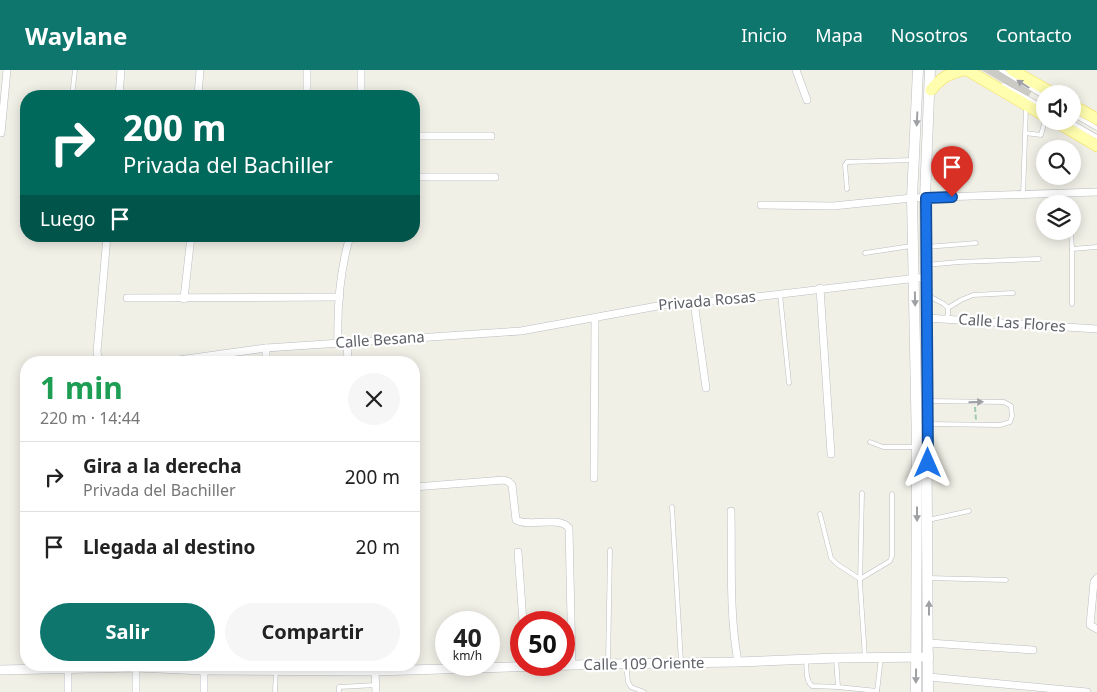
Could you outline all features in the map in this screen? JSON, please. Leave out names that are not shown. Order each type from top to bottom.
[{"type":"main road","points":[[916,692],[917,447],[912,198],[918,70]]},
{"type":"main road","points":[[928,692],[926,198],[931,90],[930,70]]},
{"type":"main road","points":[[931,90],[939,80],[966,70],[1036,110]]},
{"type":"main road","points":[[1015,71],[1039,85]]},
{"type":"main road","points":[[1081,110],[1097,119]]},
{"type":"main road","points":[[1069,130],[1097,146]]},
{"type":"street","points":[[1,132],[1,109],[7,70]]},
{"type":"street","points":[[119,90],[121,70]]},
{"type":"street","points":[[198,90],[200,70]]},
{"type":"street","points":[[307,70],[307,90]]},
{"type":"street","points":[[361,70],[361,90]]},
{"type":"street","points":[[796,70],[807,100]]},
{"type":"street","points":[[420,136],[491,136]]},
{"type":"street","points":[[420,177],[495,177]]},
{"type":"street","points":[[761,205],[833,206],[912,198],[1097,192]]},
{"type":"street","points":[[98,356],[106,242]]},
{"type":"street","points":[[184,299],[190,242]]},
{"type":"street","points":[[338,343],[337,325],[344,261],[349,242]]},
{"type":"street","name":"Privada Rosas","points":[[595,318],[663,305],[926,277]]},
{"type":"street","points":[[820,288],[832,454]]},
{"type":"street","points":[[127,298],[340,297]]},
{"type":"street","points":[[694,302],[706,388]]},
{"type":"street","points":[[594,478],[595,318]]},
{"type":"street","name":"Calle Besana","points":[[211,356],[266,348],[521,331],[595,318]]},
{"type":"street","name":"Calle Las Flores","points":[[927,318],[1097,329]]},
{"type":"street","points":[[347,342],[348,356]]},
{"type":"street","points":[[266,348],[266,356]]},
{"type":"street","points":[[420,487],[504,480],[512,485],[515,517],[519,522],[559,523],[566,525],[569,528],[571,611]]},
{"type":"street","points":[[731,511],[734,642],[738,662]]},
{"type":"street","points":[[518,552],[522,611]]},
{"type":"street","points":[[1097,578],[1094,582],[1090,625],[1097,629]]},
{"type":"street","points":[[929,643],[1033,650]]},
{"type":"street","name":"Calle 109 Oriente","points":[[575,665],[929,657]]},
{"type":"street","name":"Calle 109 Oriente","points":[[420,668],[510,666]]},
{"type":"street","name":"Calle 109 Oriente","points":[[0,670],[20,669]]},
{"type":"street","points":[[68,671],[68,692]]},
{"type":"street","points":[[136,671],[136,692]]},
{"type":"street","points":[[204,671],[204,692]]},
{"type":"street","points":[[375,671],[376,689]]},
{"type":"street","points":[[929,677],[1087,692]]},
{"type":"lane","points":[[73,90],[75,70]]},
{"type":"lane","points":[[978,70],[1036,103]]},
{"type":"lane","points":[[1001,70],[1036,91]]},
{"type":"lane","points":[[1023,195],[1026,104]]},
{"type":"lane","points":[[1081,119],[1097,128]]},
{"type":"lane","points":[[1081,128],[1097,137]]},
{"type":"lane","points":[[1025,133],[1041,135],[1042,130]]},
{"type":"lane","points":[[847,189],[845,166],[847,162],[914,160]]},
{"type":"lane","points":[[1072,240],[1072,304]]},
{"type":"lane","points":[[926,247],[976,243]]},
{"type":"lane","points":[[866,253],[913,246]]},
{"type":"lane","points":[[1072,249],[1097,247]]},
{"type":"lane","points":[[926,266],[959,262],[1039,259]]},
{"type":"lane","points":[[948,308],[973,295],[1013,293]]},
{"type":"lane","points":[[780,294],[789,383]]},
{"type":"lane","points":[[927,295],[948,308],[946,319]]},
{"type":"lane","points":[[928,402],[1004,402],[1011,406],[1012,416],[1010,422],[1000,425],[928,424]]},
{"type":"lane","points":[[870,442],[883,447],[917,447]]},
{"type":"lane","points":[[862,493],[860,579],[865,658]]},
{"type":"lane","points":[[860,579],[890,561],[892,556],[892,494]]},
{"type":"lane","points":[[672,507],[681,663]]},
{"type":"lane","points":[[928,520],[969,511]]},
{"type":"lane","points":[[820,514],[831,558],[860,579]]},
{"type":"lane","points":[[608,664],[610,550]]},
{"type":"lane","points":[[928,578],[1006,580]]},
{"type":"lane","points":[[836,658],[838,687]]},
{"type":"lane","points":[[806,659],[807,680],[812,686],[877,692],[881,658]]},
{"type":"lane","points":[[626,664],[628,682],[631,687],[644,692]]},
{"type":"lane","points":[[274,692],[276,671]]},
{"type":"lane","points":[[339,692],[339,687],[376,689]]},
{"type":"path","points":[[975,402],[976,425]]},
{"type":"building","points":[[982,70],[997,70],[1032,90],[1028,97]]},
{"type":"route","points":[[928,463],[926,198],[952,197]]}]
